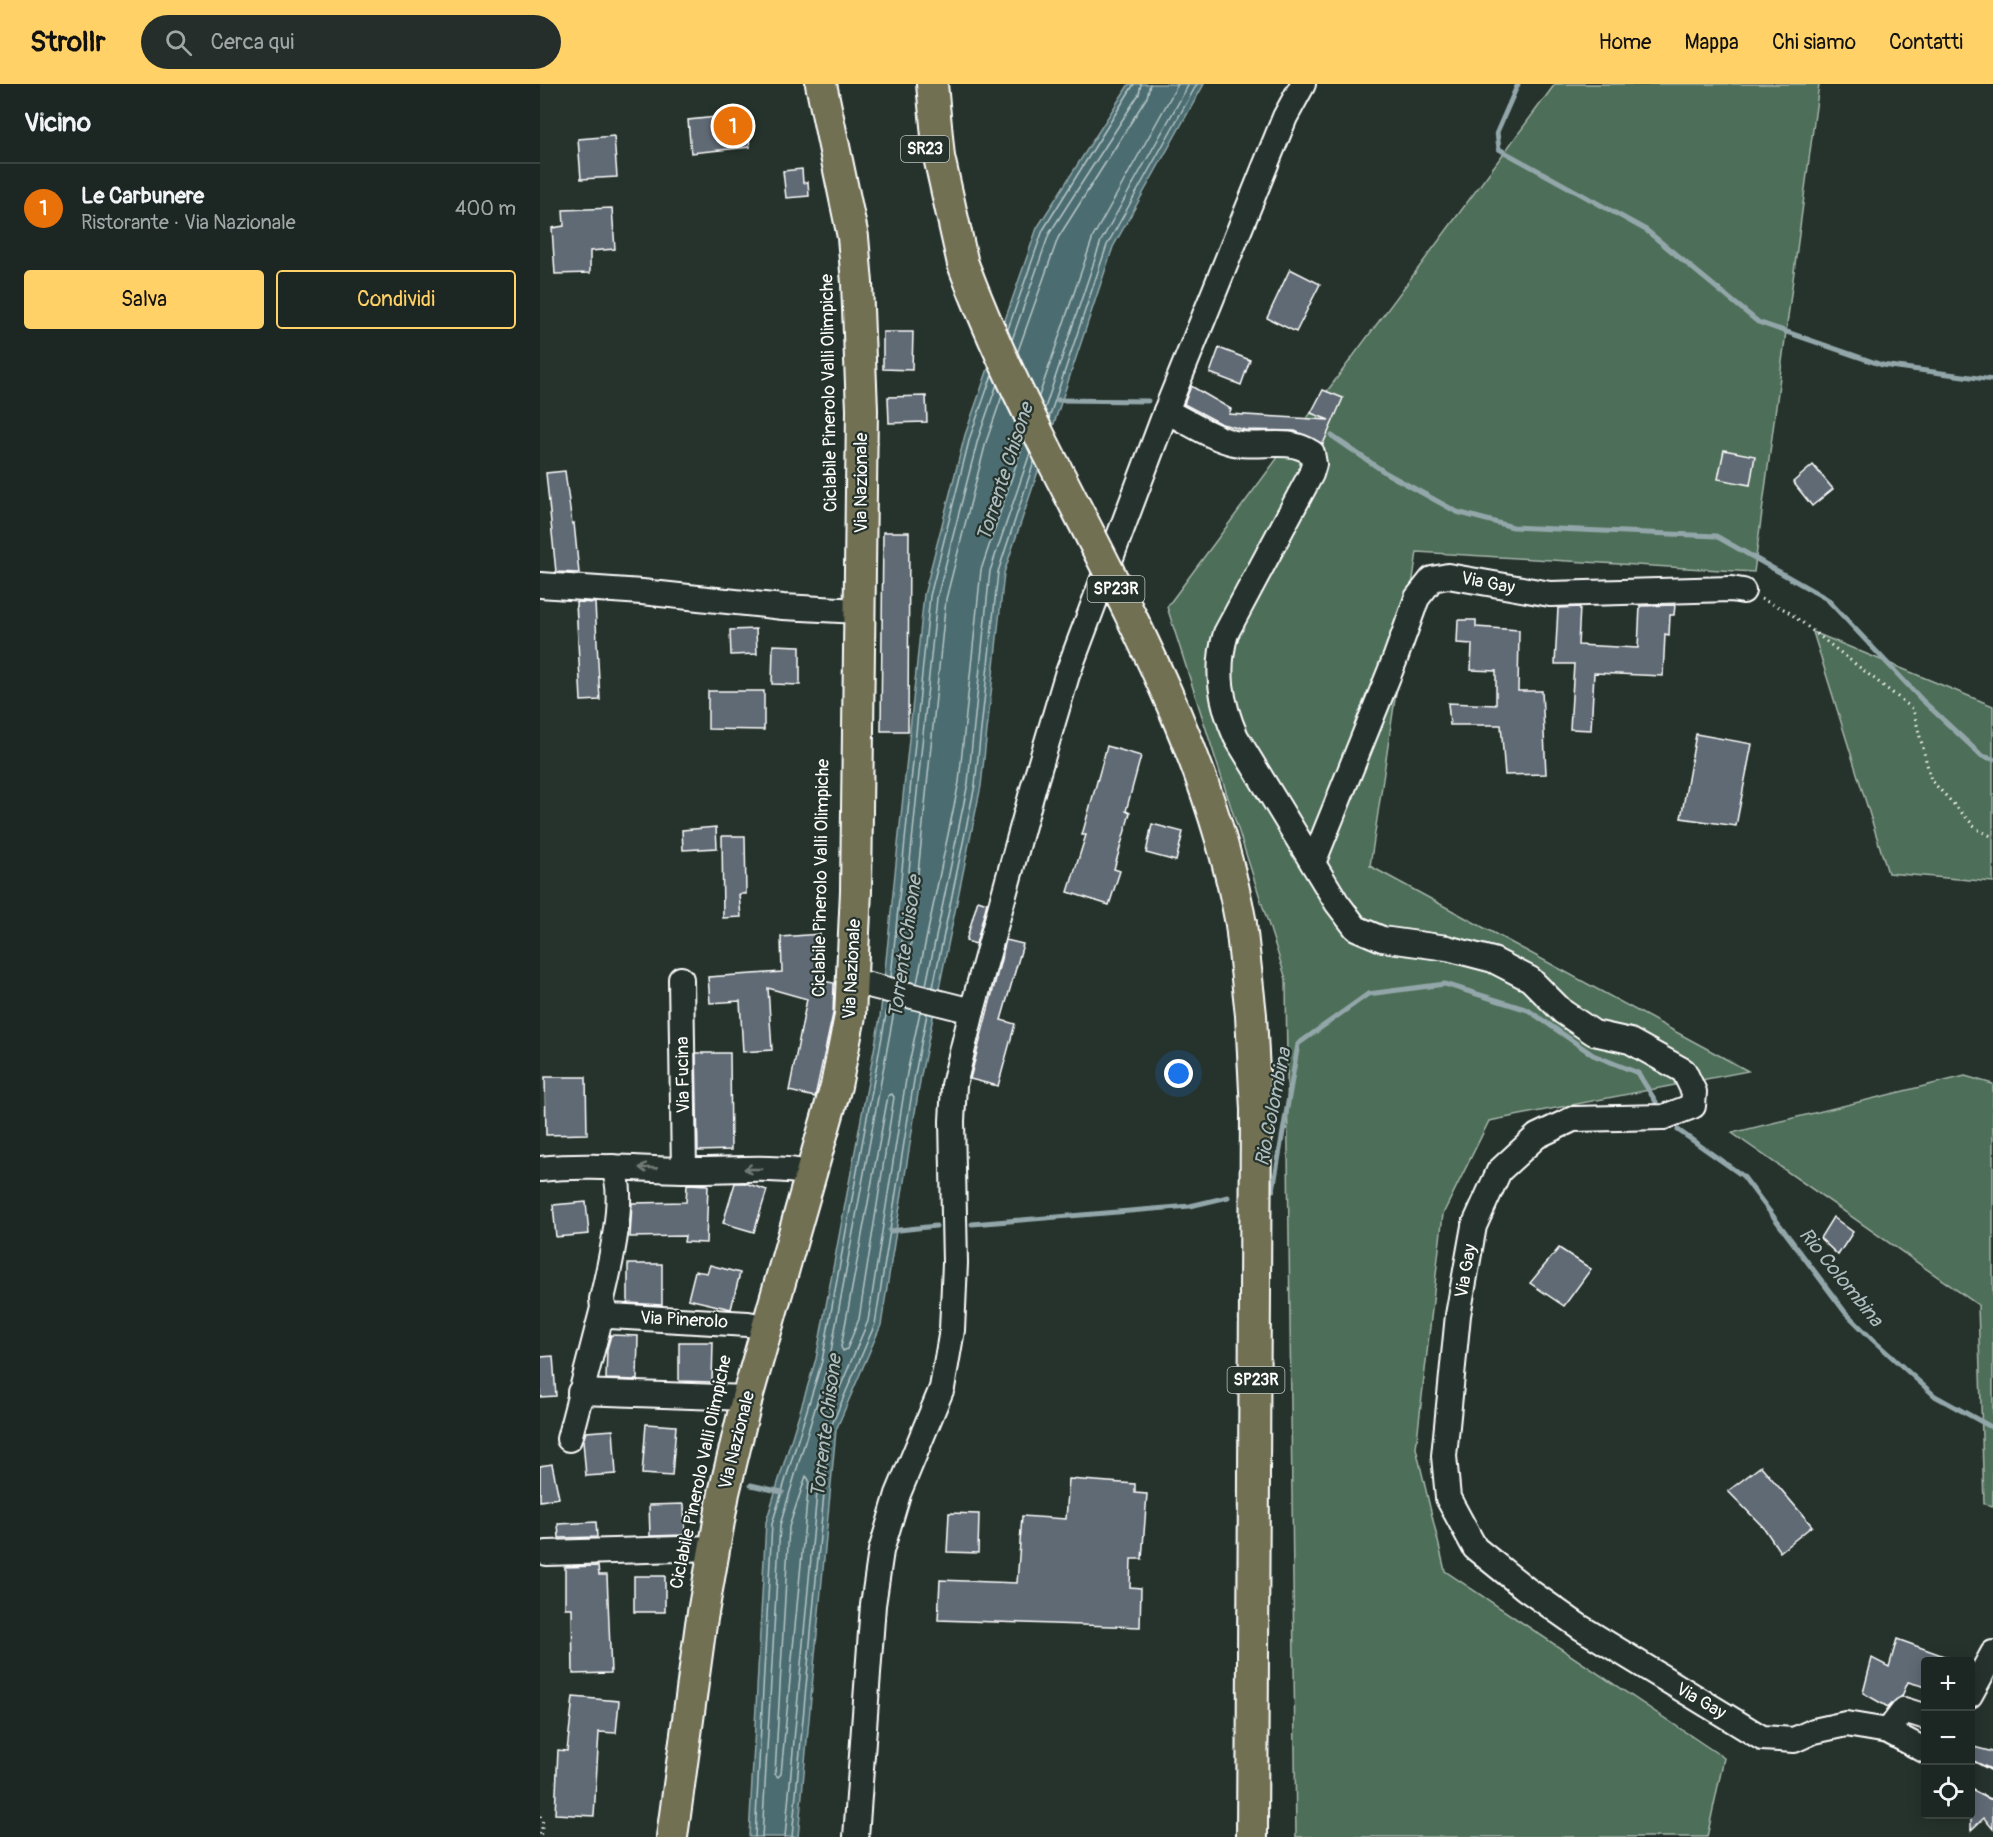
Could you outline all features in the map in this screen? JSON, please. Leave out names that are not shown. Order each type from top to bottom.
[{"type":"main road","name":"Via Nazionale","points":[[672,1837],[713,1548],[747,1398],[843,1059],[853,981],[862,410],[857,283],[843,180],[820,84]]},
{"type":"main road","name":"SR23","points":[[918,84],[923,141],[932,176],[950,209]]},
{"type":"main road","name":"SP23R","points":[[932,84],[939,157],[963,264],[1018,392],[1169,695],[1204,785],[1233,879],[1241,924],[1251,1015],[1257,1121],[1252,1837]]},
{"type":"street","points":[[856,1837],[873,1605],[881,1551],[898,1494],[942,1388],[952,1330],[955,1263],[952,1121],[954,1085],[972,1011],[1058,701],[1166,411],[1285,117],[1303,84]]},
{"type":"street","name":"Via Gay","points":[[1166,411],[1226,441],[1238,444],[1292,443],[1312,453],[1314,464],[1311,474],[1226,633],[1220,668],[1220,690],[1236,737],[1337,903],[1356,928],[1382,939],[1447,948],[1493,960],[1530,979],[1563,1012],[1594,1033],[1629,1041],[1684,1071],[1695,1092],[1693,1106],[1664,1117],[1573,1119],[1537,1136],[1499,1171],[1474,1226],[1458,1315],[1444,1456],[1448,1498],[1475,1548],[1580,1627],[1762,1738],[1794,1740],[1814,1731],[1846,1724],[1888,1731],[1921,1748]]},
{"type":"street","name":"Via Gay","points":[[1313,862],[1391,670],[1417,598],[1432,579],[1448,576],[1550,594],[1720,589],[1743,591]]},
{"type":"street","points":[[540,585],[603,588],[783,607],[859,611]]},
{"type":"street","name":"Via Fucina","points":[[681,980],[684,1170]]},
{"type":"street","points":[[853,981],[972,1011]]},
{"type":"street","points":[[540,1169],[574,1166],[684,1170],[793,1169],[811,1173]]},
{"type":"street","points":[[569,1439],[603,1308],[602,1299],[615,1242],[617,1181],[612,1167]]},
{"type":"street","name":"Via Pinerolo","points":[[603,1308],[610,1316],[748,1324],[768,1328]]},
{"type":"street","points":[[580,1392],[747,1398]]},
{"type":"street","points":[[547,1553],[713,1548]]},
{"type":"street","points":[[1975,1687],[1993,1653]]},
{"type":"street","points":[[1888,1731],[1904,1710],[1921,1715]]},
{"type":"street","points":[[1975,1776],[1993,1786]]},
{"type":"path","points":[[1743,591],[1786,610],[1913,709],[1931,780],[1977,829],[1993,837]]},
{"type":"path","points":[[540,1837],[541,1816]]},
{"type":"green space","points":[[1555,84],[1819,84],[1754,572],[1417,552],[1370,866],[1748,1071],[1489,1121],[1443,1214],[1416,1448],[1445,1571],[1724,1758],[1707,1837],[1296,1837],[1286,979],[1167,607]]},
{"type":"green space","points":[[1813,632],[1993,706],[1993,882],[1888,873]]},
{"type":"green space","points":[[1965,1076],[1993,1084],[1993,1506],[1984,1504],[1978,1305],[1732,1133]]},
{"type":"water","name":"Torrente Chisone","points":[[1129,84],[1204,84],[1113,247],[1004,573],[981,786],[921,1075],[881,1325],[836,1430],[798,1837],[749,1837],[766,1522],[816,1359],[880,1018],[924,595],[965,435],[1037,228]]},
{"type":"building","points":[[746,114],[750,147],[691,153],[688,120]]},
{"type":"building","points":[[614,136],[617,177],[581,179],[578,139]]},
{"type":"building","points":[[802,169],[803,183],[808,182],[809,196],[786,198],[783,171]]},
{"type":"building","points":[[612,208],[615,249],[590,251],[590,273],[555,274],[552,228],[564,226],[563,210]]},
{"type":"building","points":[[1290,269],[1320,284],[1296,332],[1267,318]]},
{"type":"building","points":[[883,332],[913,332],[912,370],[883,369]]},
{"type":"building","points":[[1219,348],[1250,360],[1241,385],[1210,373]]},
{"type":"building","points":[[1191,386],[1231,409],[1229,414],[1329,420],[1311,413],[1323,390],[1343,398],[1323,444],[1295,431],[1245,430],[1222,424],[1184,404]]},
{"type":"building","points":[[926,396],[927,422],[889,423],[888,397]]},
{"type":"building","points":[[1724,450],[1755,456],[1750,485],[1718,479]]},
{"type":"building","points":[[1813,465],[1833,489],[1812,506],[1793,482]]},
{"type":"building","points":[[565,471],[572,524],[574,523],[579,573],[556,572],[546,473]]},
{"type":"building","points":[[883,532],[909,532],[908,731],[881,731]]},
{"type":"building","points":[[576,602],[595,603],[600,700],[581,701]]},
{"type":"building","points":[[1675,605],[1674,615],[1670,615],[1669,635],[1665,634],[1663,676],[1594,673],[1591,730],[1570,729],[1574,664],[1555,664],[1558,608],[1580,607],[1578,645],[1638,648],[1640,606]]},
{"type":"building","points":[[1458,620],[1476,620],[1476,627],[1519,630],[1518,691],[1542,691],[1546,774],[1505,775],[1501,725],[1450,725],[1448,703],[1496,705],[1496,671],[1471,670],[1472,644],[1457,643]]},
{"type":"building","points":[[756,629],[757,654],[731,655],[730,630]]},
{"type":"building","points":[[773,645],[800,646],[800,685],[772,684]]},
{"type":"building","points":[[708,691],[764,691],[764,730],[708,729]]},
{"type":"building","points":[[1696,734],[1752,744],[1736,826],[1681,818]]},
{"type":"building","points":[[1107,746],[1141,756],[1126,811],[1130,813],[1114,869],[1120,871],[1109,905],[1068,892],[1086,835],[1082,835]]},
{"type":"building","points":[[1152,824],[1183,832],[1176,861],[1146,853]]},
{"type":"building","points":[[716,827],[717,848],[683,850],[682,830]]},
{"type":"building","points":[[722,836],[745,836],[746,894],[739,894],[741,917],[723,918]]},
{"type":"building","points":[[978,900],[987,903],[976,944],[966,941]]},
{"type":"building","points":[[820,934],[823,981],[834,983],[833,1014],[815,1097],[789,1091],[807,999],[768,988],[772,1050],[743,1052],[740,1001],[710,1003],[708,977],[782,972],[781,937]]},
{"type":"building","points":[[1006,940],[1023,944],[1001,1020],[1015,1024],[998,1086],[970,1079]]},
{"type":"building","points":[[696,1053],[730,1053],[731,1150],[698,1151]]},
{"type":"building","points":[[545,1077],[586,1077],[587,1134],[546,1135]]},
{"type":"building","points":[[735,1183],[745,1183],[767,1190],[754,1232],[723,1223]]},
{"type":"building","points":[[687,1184],[708,1185],[706,1243],[684,1242],[685,1236],[630,1237],[632,1203],[686,1202]]},
{"type":"building","points":[[586,1202],[589,1234],[556,1237],[553,1205]]},
{"type":"building","points":[[1833,1217],[1853,1232],[1838,1255],[1820,1238]]},
{"type":"building","points":[[1559,1248],[1591,1269],[1564,1306],[1530,1283]]},
{"type":"building","points":[[628,1264],[662,1264],[662,1305],[628,1303]]},
{"type":"building","points":[[710,1265],[740,1273],[731,1309],[688,1299],[695,1271],[707,1273]]},
{"type":"building","points":[[611,1335],[638,1336],[637,1380],[606,1379],[607,1349]]},
{"type":"building","points":[[679,1342],[713,1342],[712,1382],[679,1381]]},
{"type":"building","points":[[553,1356],[556,1396],[540,1397],[540,1357]]},
{"type":"building","points":[[646,1424],[676,1426],[672,1476],[642,1474]]},
{"type":"building","points":[[613,1430],[616,1474],[586,1476],[583,1441],[586,1432]]},
{"type":"building","points":[[552,1464],[559,1498],[540,1501],[540,1466]]},
{"type":"building","points":[[1761,1466],[1812,1526],[1780,1552],[1764,1528],[1728,1491]]},
{"type":"building","points":[[1069,1479],[1135,1484],[1135,1493],[1147,1494],[1142,1559],[1131,1559],[1130,1587],[1141,1588],[1140,1627],[938,1620],[940,1580],[1017,1583],[1022,1516],[1066,1519]]},
{"type":"building","points":[[684,1504],[685,1535],[650,1536],[649,1505]]},
{"type":"building","points":[[949,1513],[979,1514],[978,1553],[947,1552]]},
{"type":"building","points":[[596,1522],[597,1537],[559,1538],[558,1524]]},
{"type":"building","points":[[598,1566],[599,1575],[607,1575],[611,1673],[573,1674],[572,1608],[565,1608],[565,1567]]},
{"type":"building","points":[[634,1576],[665,1576],[665,1612],[634,1612]]},
{"type":"building","points":[[1897,1639],[1947,1657],[1921,1657],[1921,1686],[1908,1682],[1902,1696],[1888,1707],[1863,1693],[1872,1658],[1889,1667]]},
{"type":"building","points":[[573,1697],[619,1701],[616,1733],[599,1732],[594,1816],[555,1814],[558,1750],[567,1751]]},
{"type":"building","points":[[1975,1747],[1993,1752],[1993,1770],[1975,1762]]},
{"type":"building","points":[[1975,1792],[1993,1800],[1993,1829],[1984,1818],[1971,1830],[1971,1819],[1975,1819]]},
{"type":"waterway","points":[[1518,84],[1497,132],[1499,149],[1646,230],[1758,322],[1882,365],[1993,380]]},
{"type":"waterway","points":[[1057,400],[1148,401]]},
{"type":"waterway","points":[[1332,436],[1386,473],[1457,512],[1513,527],[1716,536],[1827,599],[1922,700],[1982,756],[1993,759]]},
{"type":"waterway","name":"Rio Colombina","points":[[1273,1190],[1298,1044],[1368,994],[1445,984],[1528,1010],[1593,1055],[1638,1073],[1656,1102]]},
{"type":"waterway","name":"Rio Colombina","points":[[1678,1130],[1743,1176],[1845,1312],[1873,1340],[1935,1396],[1993,1428]]},
{"type":"waterway","name":"Rio Colombina","points":[[972,1224],[1190,1206],[1228,1197]]},
{"type":"waterway","name":"Rio Colombina","points":[[890,1231],[936,1226]]},
{"type":"waterway","points":[[751,1485],[782,1492]]},
{"type":"place","name":"Le Carbunere","points":[[733,126]]}]
